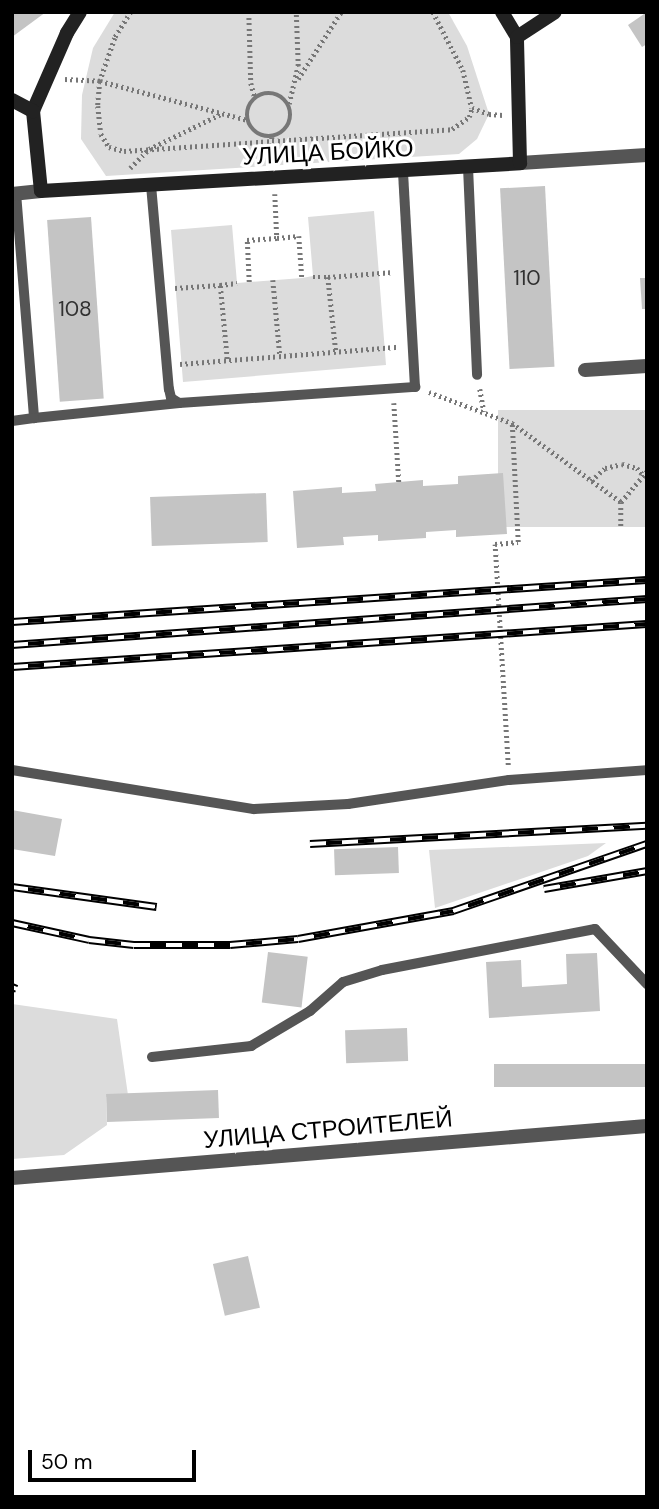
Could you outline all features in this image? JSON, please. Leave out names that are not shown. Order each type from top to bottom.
[{"type":"street","points":[[41,191],[33,111],[79,12]]},
{"type":"street","points":[[502,12],[517,37],[520,163]]},
{"type":"street","points":[[517,37],[555,12]]},
{"type":"street","points":[[12,100],[33,111]]},
{"type":"street","name":"УЛИЦА БОЙКО","points":[[14,193],[647,155]]},
{"type":"street","points":[[585,370],[647,366]]},
{"type":"street","name":"УЛИЦА СТРОИТЕЛЕЙ","points":[[12,1178],[647,1126]]},
{"type":"lane","points":[[468,167],[477,375]]},
{"type":"lane","points":[[12,421],[180,403],[415,387],[402,170]]},
{"type":"lane","points":[[151,185],[171,398],[180,403]]},
{"type":"lane","points":[[14,193],[34,418]]},
{"type":"lane","points":[[12,770],[254,809],[348,804],[509,780],[647,770]]},
{"type":"lane","points":[[152,1057],[251,1046],[310,1011],[343,982],[382,970],[595,929],[647,984]]},
{"type":"path","points":[[131,12],[115,38],[100,81],[97,106],[101,134],[109,147],[124,151],[452,129],[469,117],[472,108],[463,70],[433,12]]},
{"type":"path","points":[[249,12],[251,83],[255,99]]},
{"type":"path","points":[[296,12],[296,82]]},
{"type":"path","points":[[272,140],[289,125],[289,105],[296,82],[341,12]]},
{"type":"path","points":[[47,79],[100,81],[248,120]]},
{"type":"path","points":[[272,140],[260,135],[248,120],[247,113],[255,99],[270,93],[289,105]]},
{"type":"path","points":[[472,108],[489,114],[519,115]]},
{"type":"path","points":[[110,187],[149,149],[221,113]]},
{"type":"path","points":[[272,140],[277,238]]},
{"type":"path","points":[[249,282],[247,240],[299,236],[302,278]]},
{"type":"path","points":[[313,277],[409,271]]},
{"type":"path","points":[[328,277],[336,352]]},
{"type":"path","points":[[273,280],[280,356]]},
{"type":"path","points":[[160,289],[237,283]]},
{"type":"path","points":[[220,285],[227,359]]},
{"type":"path","points":[[167,365],[413,346]]},
{"type":"path","points":[[477,375],[484,413]]},
{"type":"path","points":[[415,387],[512,423],[621,502]]},
{"type":"path","points":[[393,389],[399,482]]},
{"type":"path","points":[[509,780],[495,544],[518,542],[512,423]]},
{"type":"path","points":[[591,481],[605,468],[622,464],[645,473],[621,502],[621,528]]},
{"type":"shaded area","points":[[115,12],[448,12],[467,46],[489,114],[477,139],[459,154],[106,176],[81,139],[82,95],[93,48]]},
{"type":"shaded area","points":[[374,211],[386,365],[183,382],[171,230],[232,225],[237,283],[302,278],[313,276],[308,217]]},
{"type":"shaded area","points":[[498,410],[647,410],[647,527],[498,527]]},
{"type":"shaded area","points":[[606,843],[588,856],[435,908],[429,850]]},
{"type":"shaded area","points":[[12,1004],[117,1019],[128,1095],[106,1097],[107,1125],[64,1155],[12,1159]]},
{"type":"building","points":[[12,12],[46,12],[12,37]]},
{"type":"building","points":[[647,12],[647,44],[642,47],[628,25]]},
{"type":"building","points":[[545,186],[554,367],[510,369],[500,188]]},
{"type":"building","points":[[91,217],[104,399],[60,402],[47,220]]},
{"type":"building","points":[[640,278],[647,278],[647,309],[642,309]]},
{"type":"building","points":[[503,473],[507,534],[456,537],[456,530],[426,532],[426,538],[378,541],[378,535],[343,537],[344,545],[297,548],[293,491],[342,487],[342,493],[376,491],[375,484],[423,480],[423,486],[458,484],[458,476]]},
{"type":"building","points":[[266,493],[268,542],[152,546],[150,497]]},
{"type":"building","points":[[12,810],[62,819],[55,856],[12,849]]},
{"type":"building","points":[[398,847],[399,873],[335,875],[334,849]]},
{"type":"building","points":[[268,952],[308,957],[301,1007],[262,1003]]},
{"type":"building","points":[[597,953],[600,1011],[489,1018],[486,962],[521,960],[522,987],[567,984],[566,954]]},
{"type":"building","points":[[407,1028],[408,1061],[346,1063],[345,1030]]},
{"type":"building","points":[[494,1064],[647,1064],[647,1087],[494,1087]]},
{"type":"building","points":[[218,1090],[219,1118],[107,1122],[106,1094]]},
{"type":"building","points":[[248,1256],[260,1308],[225,1316],[213,1264]]},
{"type":"railway","points":[[12,622],[647,580]]},
{"type":"railway","points":[[12,645],[647,599]]},
{"type":"railway","points":[[12,667],[647,624]]},
{"type":"railway","points":[[310,844],[647,826]]},
{"type":"railway","points":[[12,923],[89,940],[134,945],[230,945],[298,939],[453,911],[647,844]]},
{"type":"railway","points":[[544,889],[647,871]]},
{"type":"railway","points":[[12,887],[157,907]]},
{"type":"railway","points":[[12,987],[17,989]]}]
